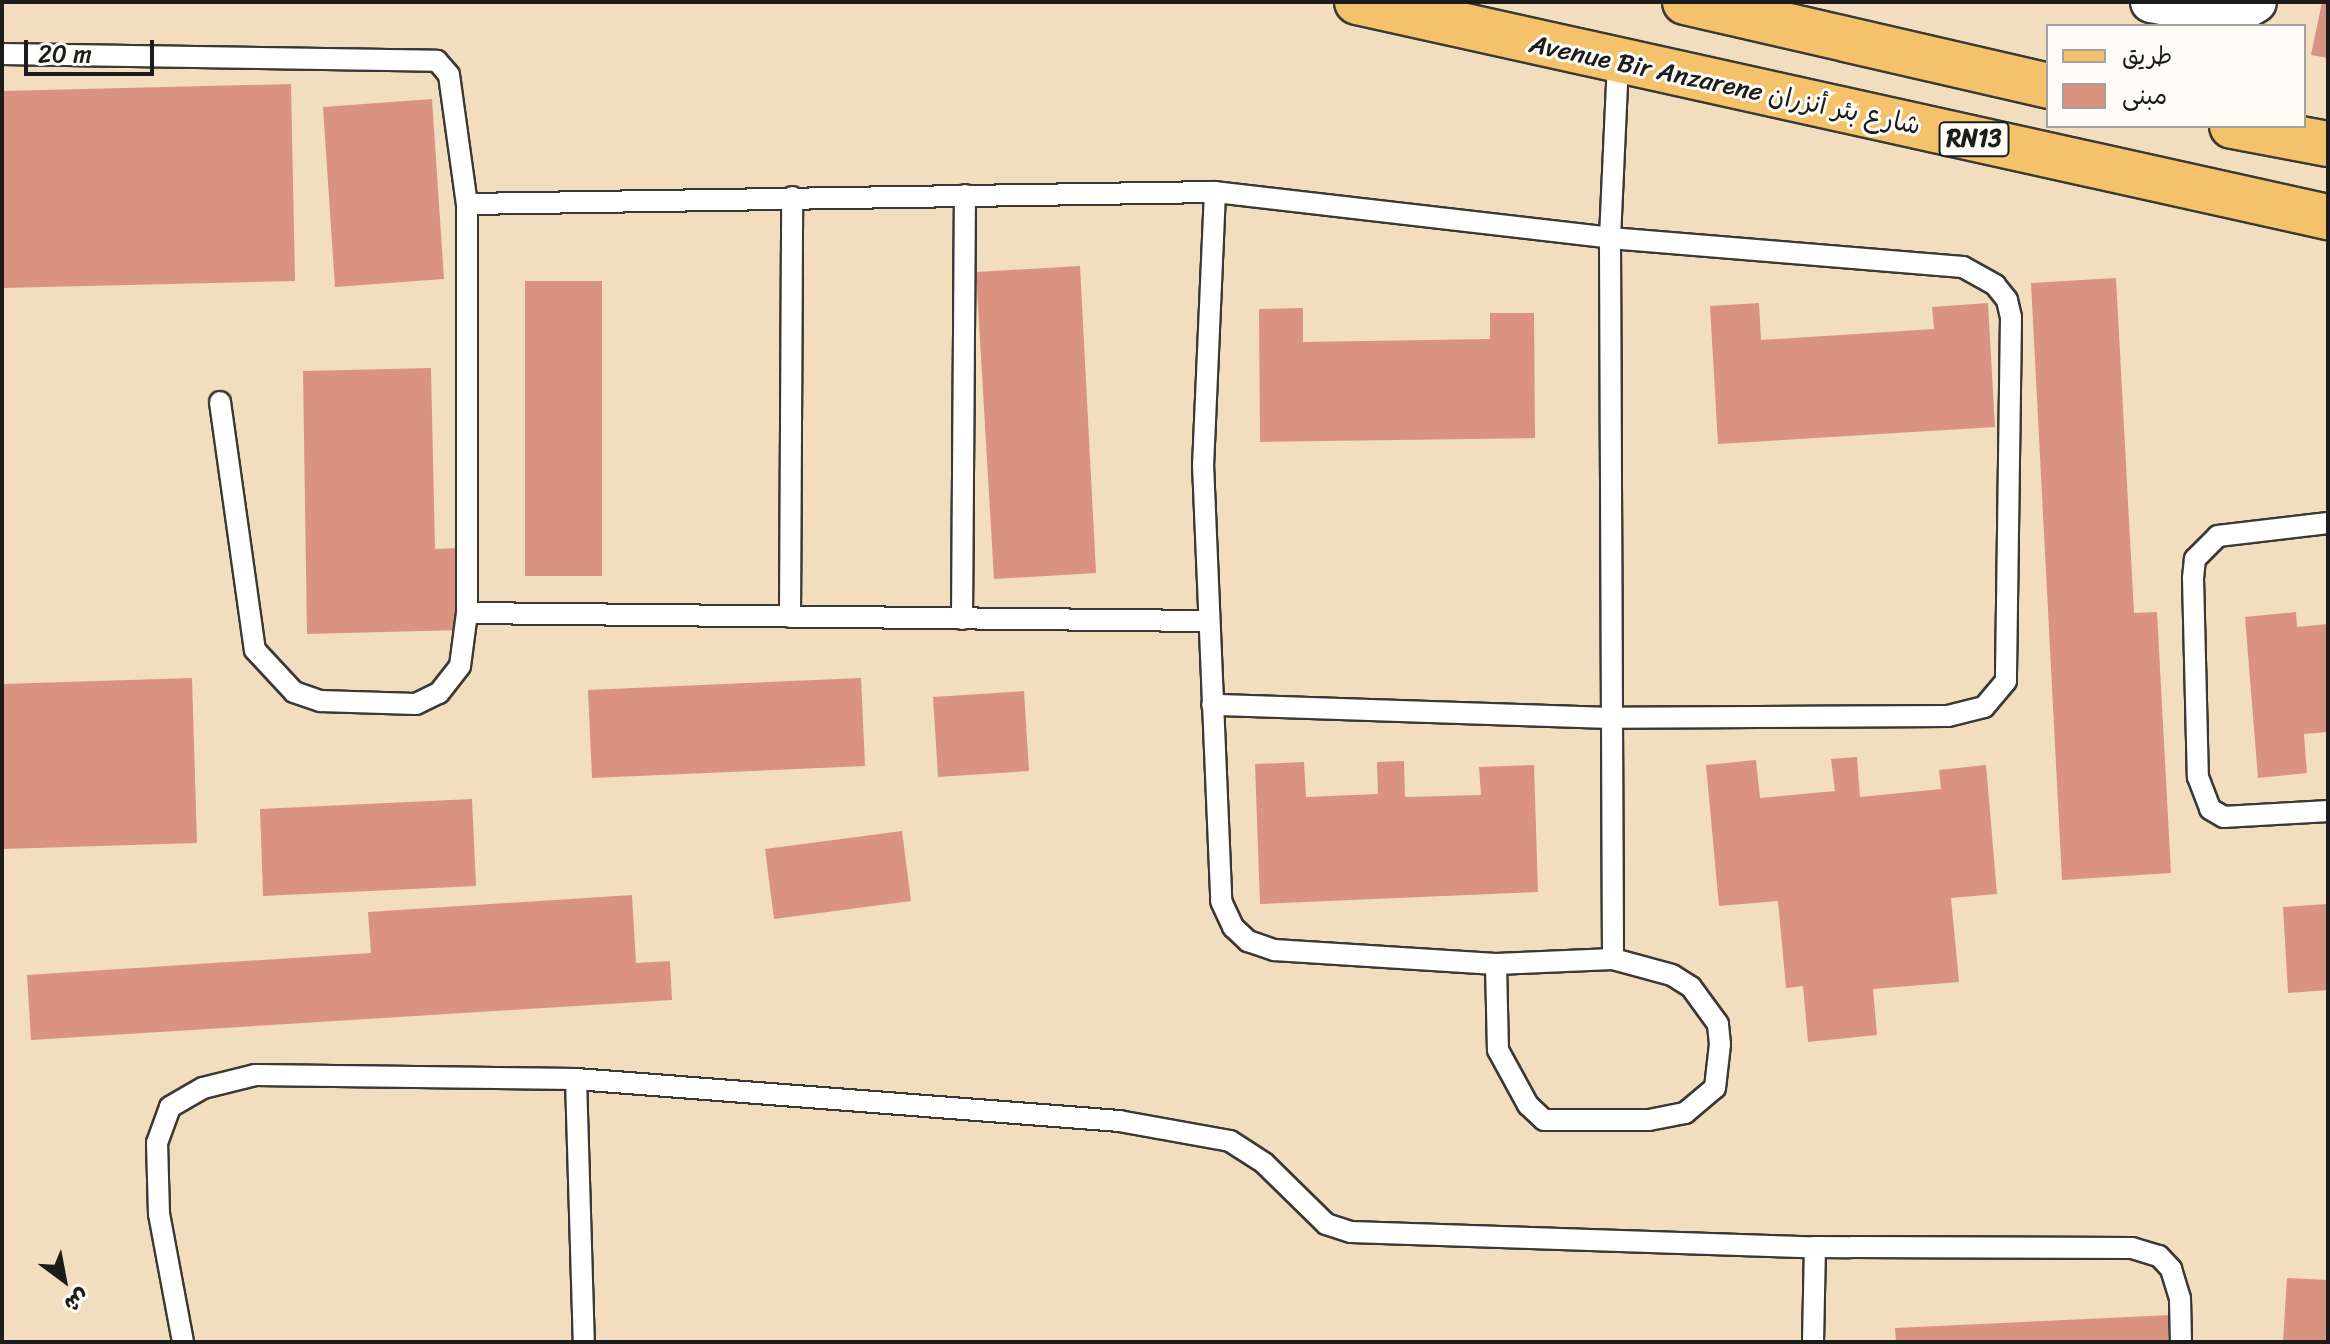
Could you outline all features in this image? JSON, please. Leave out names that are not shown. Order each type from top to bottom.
[{"type":"main road","name":"Avenue Bir Anzarene شارع بئر أنزران","points":[[1357,2],[1618,64],[2328,217]]},
{"type":"main road","points":[[1685,2],[2046,86]]},
{"type":"main road","points":[[2250,128],[2328,144]]},
{"type":"street","points":[[2151,2],[2222,22],[2242,14],[2256,2]]},
{"type":"lane","points":[[2,54],[437,61],[449,75],[467,204],[467,613],[460,666],[439,693],[416,704],[320,701],[282,682],[255,650],[220,402]]},
{"type":"lane","points":[[1613,959],[1610,238],[1618,64]]},
{"type":"lane","points":[[467,204],[1215,192],[1610,238],[1963,267],[1995,285],[2011,317],[2006,681],[1998,697],[1967,714],[1610,718],[1212,705]]},
{"type":"lane","points":[[1215,192],[1203,464],[1216,854],[1221,901],[1233,927],[1248,941],[1274,950],[1496,964],[1613,959],[1672,975],[1707,1004],[1718,1024],[1715,1088],[1685,1113],[1668,1119],[1557,1123],[1536,1115],[1498,1050],[1496,964]]},
{"type":"lane","points":[[962,619],[965,195]]},
{"type":"lane","points":[[790,617],[792,197]]},
{"type":"lane","points":[[2328,523],[2218,536],[2195,559],[2193,578],[2202,795],[2210,809],[2224,817],[2328,811]]},
{"type":"lane","points":[[467,613],[1209,621]]},
{"type":"lane","points":[[183,1342],[159,1214],[157,1143],[170,1107],[203,1088],[255,1075],[576,1079],[1119,1121],[1230,1141],[1264,1163],[1326,1224],[1351,1232],[1815,1247],[2146,1251],[2171,1269],[2180,1299],[2181,1342]]},
{"type":"lane","points":[[576,1079],[584,1342]]},
{"type":"lane","points":[[1813,1342],[1815,1247]]},
{"type":"building","points":[[2322,2],[2328,2],[2328,58],[2311,55]]},
{"type":"building","points":[[291,84],[295,281],[2,288],[2,91]]},
{"type":"building","points":[[432,99],[444,279],[335,287],[323,107]]},
{"type":"building","points":[[1080,266],[1096,573],[994,579],[976,272]]},
{"type":"building","points":[[2116,278],[2134,613],[2157,612],[2171,873],[2062,880],[2031,283]]},
{"type":"building","points":[[525,281],[602,281],[602,576],[525,576]]},
{"type":"building","points":[[1759,303],[1761,340],[1934,329],[1932,307],[1988,303],[1995,427],[1718,444],[1710,306]]},
{"type":"building","points":[[1303,308],[1303,342],[1490,339],[1490,313],[1534,313],[1535,438],[1260,442],[1259,309]]},
{"type":"building","points":[[431,368],[435,549],[459,548],[461,630],[307,634],[303,371]]},
{"type":"building","points":[[2296,612],[2297,627],[2328,624],[2328,732],[2304,734],[2307,773],[2258,778],[2245,617]]},
{"type":"building","points":[[192,678],[197,843],[2,849],[2,684]]},
{"type":"building","points":[[861,678],[865,766],[592,778],[588,690]]},
{"type":"building","points":[[1024,691],[1029,771],[938,777],[933,697]]},
{"type":"building","points":[[1857,757],[1860,797],[1941,789],[1939,770],[1986,765],[1997,894],[1951,898],[1959,982],[1873,989],[1877,1035],[1808,1042],[1803,986],[1786,988],[1778,901],[1719,906],[1706,765],[1756,760],[1760,798],[1835,791],[1831,759]]},
{"type":"building","points":[[1404,761],[1405,797],[1481,795],[1479,767],[1534,765],[1538,892],[1260,904],[1255,764],[1304,762],[1306,797],[1378,794],[1377,762]]},
{"type":"building","points":[[472,799],[476,886],[263,896],[260,809]]},
{"type":"building","points":[[902,831],[911,901],[774,919],[765,849]]},
{"type":"building","points":[[632,895],[636,963],[670,961],[672,1000],[31,1040],[27,975],[371,953],[368,912]]},
{"type":"building","points":[[2328,904],[2328,990],[2288,993],[2283,907]]},
{"type":"building","points":[[2287,1278],[2328,1280],[2328,1342],[2283,1342]]},
{"type":"building","points":[[2171,1315],[2172,1342],[1896,1342],[1895,1328]]}]
